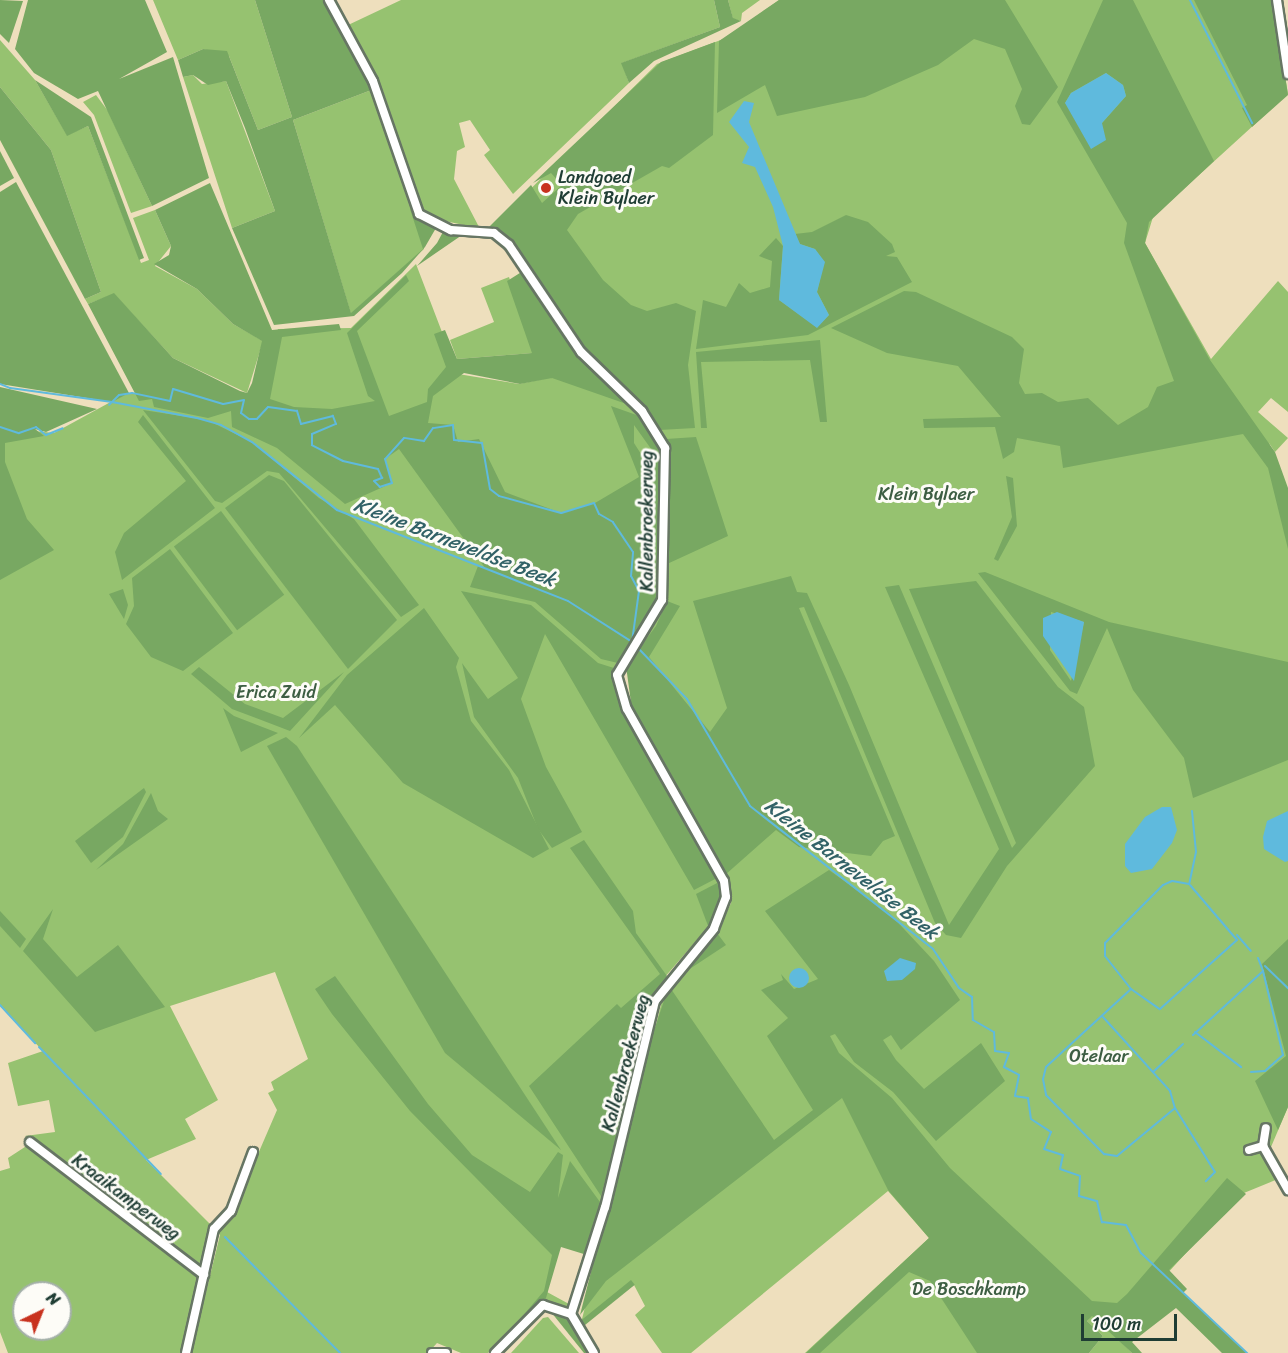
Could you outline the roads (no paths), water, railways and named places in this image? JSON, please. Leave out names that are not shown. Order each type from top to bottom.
[{"type":"street","name":"Kallenbroekerweg","points":[[329,0],[373,81],[419,214],[451,230],[494,234],[509,245],[581,352],[642,411],[665,448],[662,600],[617,675],[627,709],[724,881],[726,897],[714,929],[656,1001],[605,1207],[571,1314]]},
{"type":"street","points":[[1277,0],[1288,74]]},
{"type":"street","points":[[1266,1128],[1263,1146],[1288,1190]]},
{"type":"street","name":"Kraaikamperweg","points":[[30,1142],[204,1275]]},
{"type":"street","points":[[1249,1150],[1263,1146]]},
{"type":"street","points":[[186,1353],[189,1320],[204,1275],[214,1229],[231,1211],[253,1152]]},
{"type":"street","points":[[495,1353],[543,1305],[571,1314],[594,1353]]},
{"type":"street","points":[[432,1353],[446,1353]]},
{"type":"water","points":[[1106,73],[1123,85],[1126,96],[1102,123],[1106,140],[1091,149],[1065,103],[1071,93]]},
{"type":"water","points":[[744,101],[754,103],[749,122],[800,244],[815,249],[825,262],[817,292],[829,315],[817,328],[779,300],[783,246],[773,207],[755,167],[742,163],[749,147],[729,122]]},
{"type":"water","points":[[1057,612],[1084,622],[1074,681],[1043,636],[1043,618]]},
{"type":"water","points":[[1162,807],[1171,807],[1177,830],[1172,843],[1152,869],[1131,873],[1125,866],[1125,844],[1145,817]]},
{"type":"water","points":[[1288,811],[1288,861],[1285,862],[1264,849],[1263,837],[1267,821]]},
{"type":"water","points":[[900,958],[916,963],[915,969],[902,980],[887,981],[884,971]]},
{"type":"water","points":[[799,968],[806,971],[809,978],[806,985],[799,988],[792,985],[789,978],[792,971]]},
{"type":"waterway","points":[[1190,0],[1252,123]]},
{"type":"waterway","points":[[0,384],[10,388],[112,402],[197,418],[221,425],[252,442],[337,510],[568,601],[632,642],[639,591],[631,576],[633,552],[613,522],[599,514],[594,503],[561,513],[499,496],[490,489],[482,443],[454,440],[453,425],[433,428],[424,441],[404,438],[385,459],[392,483],[380,487],[374,481],[382,478],[378,469],[343,461],[312,445],[312,434],[336,424],[333,416],[301,424],[297,411],[268,407],[257,419],[249,419],[241,413],[244,400],[223,404],[173,389],[170,401],[132,393],[119,395],[109,405]]},
{"type":"waterway","points":[[0,427],[19,433],[36,427],[46,435],[63,428]]},
{"type":"waterway","name":"Kleine Barneveldse Beek","points":[[638,648],[687,699],[750,806],[933,949],[959,988],[972,997],[973,1020],[994,1032],[995,1051],[1009,1053],[1004,1067],[1019,1075],[1015,1096],[1028,1098],[1031,1119],[1051,1132],[1044,1149],[1063,1155],[1060,1169],[1080,1176],[1079,1196],[1097,1201],[1102,1222],[1126,1225],[1141,1253],[1247,1353]]},
{"type":"waterway","points":[[1192,811],[1196,852],[1189,884],[1172,881],[1163,885],[1105,943],[1105,956],[1131,989],[1046,1067],[1043,1079],[1046,1095],[1104,1154],[1117,1156],[1175,1108],[1215,1172],[1206,1181]]},
{"type":"waterway","points":[[1131,989],[1160,1009],[1237,940],[1190,885]]},
{"type":"waterway","points":[[1237,935],[1251,951]]},
{"type":"waterway","points":[[1193,1035],[1263,971],[1258,958]]},
{"type":"waterway","points":[[1265,966],[1288,988]]},
{"type":"waterway","points":[[1251,1072],[1265,1071],[1283,1055],[1263,971]]},
{"type":"waterway","points":[[0,1005],[35,1043]]},
{"type":"waterway","points":[[1103,1017],[1170,1091],[1175,1108]]},
{"type":"waterway","points":[[1195,1032],[1241,1067]]},
{"type":"waterway","points":[[1153,1072],[1183,1044]]},
{"type":"waterway","points":[[39,1047],[161,1174]]},
{"type":"waterway","points":[[225,1237],[340,1353]]},
{"type":"place","name":"Landgoed Klein Bylaer","points":[[546,188]]},
{"type":"park label","name":"Klein Bylaer","points":[[926,494]]},
{"type":"park label","name":"Erica Zuid","points":[[276,692]]},
{"type":"park label","name":"Otelaar","points":[[1099,1056]]},
{"type":"park label","name":"De Boschkamp","points":[[969,1289]]}]
